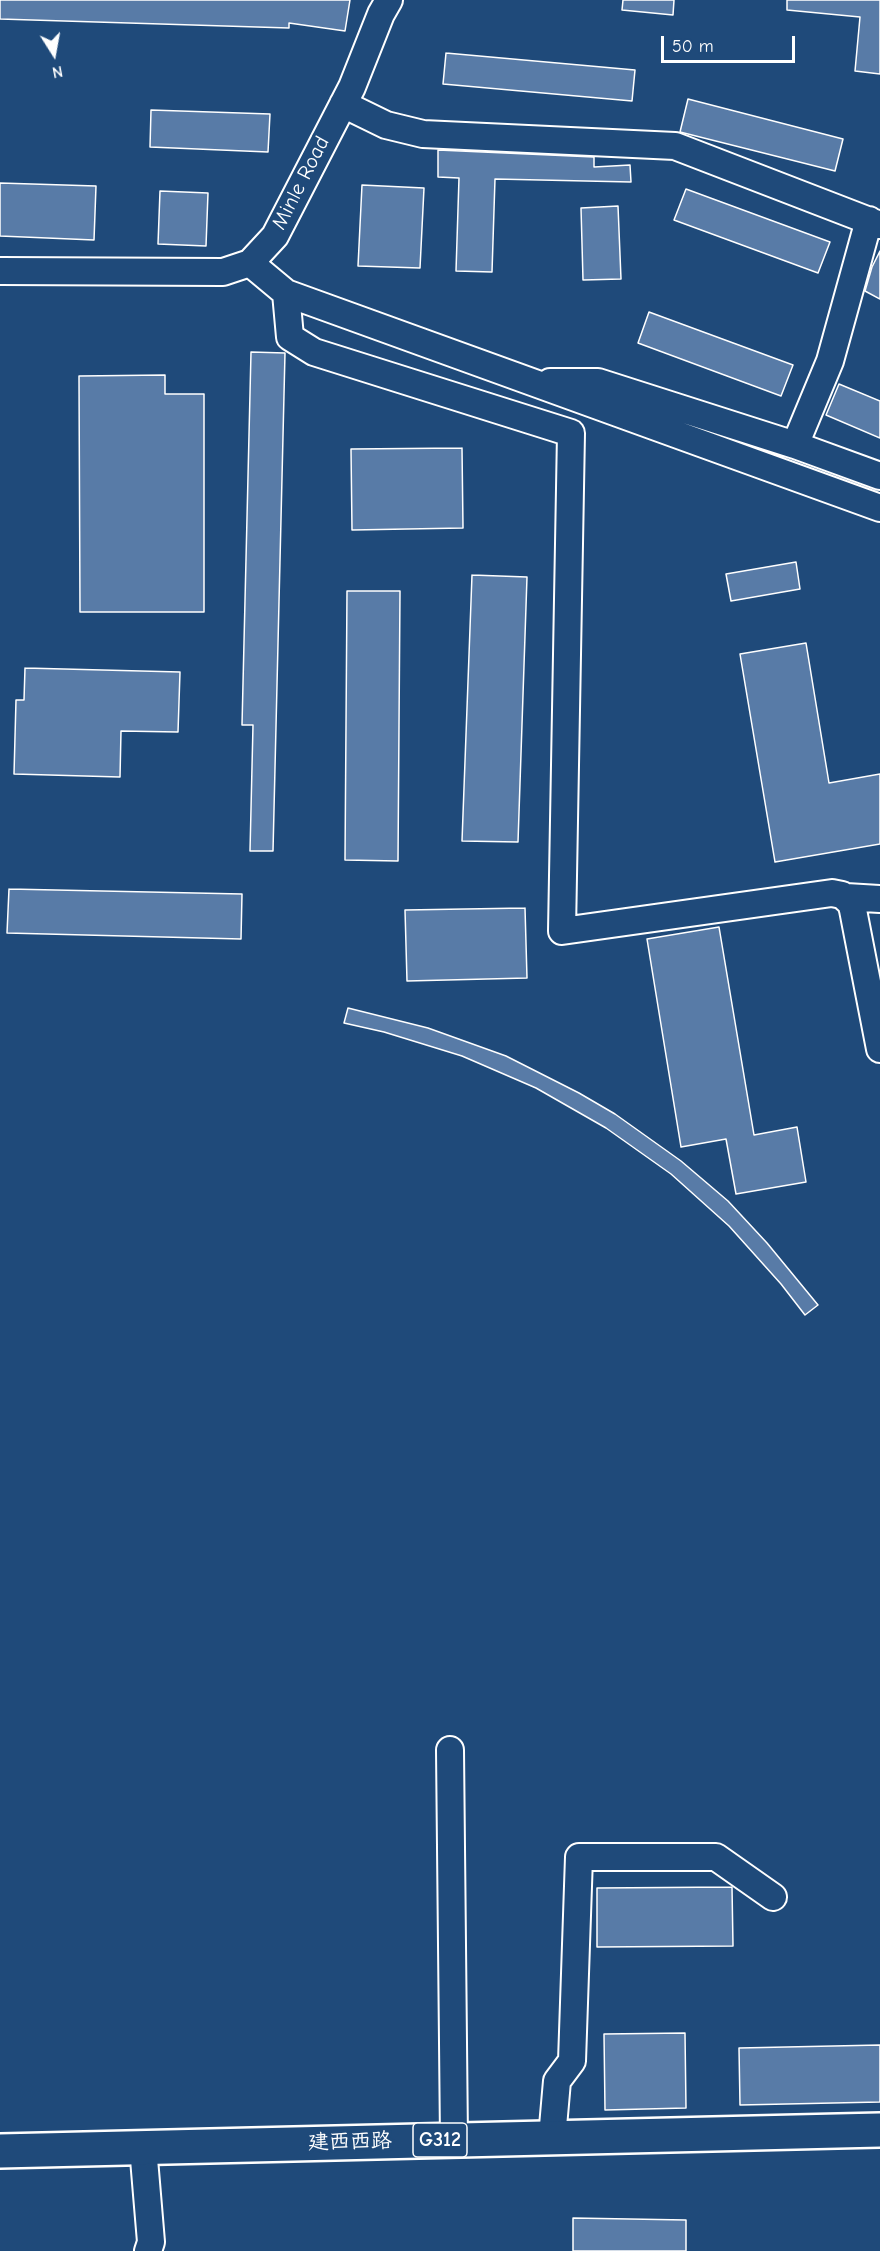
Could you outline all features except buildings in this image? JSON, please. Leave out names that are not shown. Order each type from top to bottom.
[{"type":"highway","name":"建西西路","points":[[0,2151],[880,2130]]},
{"type":"street","name":"Minle Road","points":[[0,271],[223,272],[250,263],[275,236],[352,87],[381,14],[389,0]]},
{"type":"street","points":[[343,104],[387,125],[423,134],[675,146],[875,223],[830,361],[795,445]]},
{"type":"street","points":[[250,263],[286,293],[880,508]]},
{"type":"street","points":[[286,293],[290,337],[314,351],[571,433],[562,931],[832,893],[846,897],[880,899]]},
{"type":"street","points":[[531,382],[598,382],[795,445],[880,476]]},
{"type":"street","points":[[846,897],[854,910],[880,1049]]},
{"type":"street","points":[[450,1750],[454,2140]]},
{"type":"street","points":[[552,2138],[557,2081],[572,2061],[579,1857],[716,1857],[773,1897]]},
{"type":"street","points":[[143,2147],[151,2242],[148,2251]]}]
